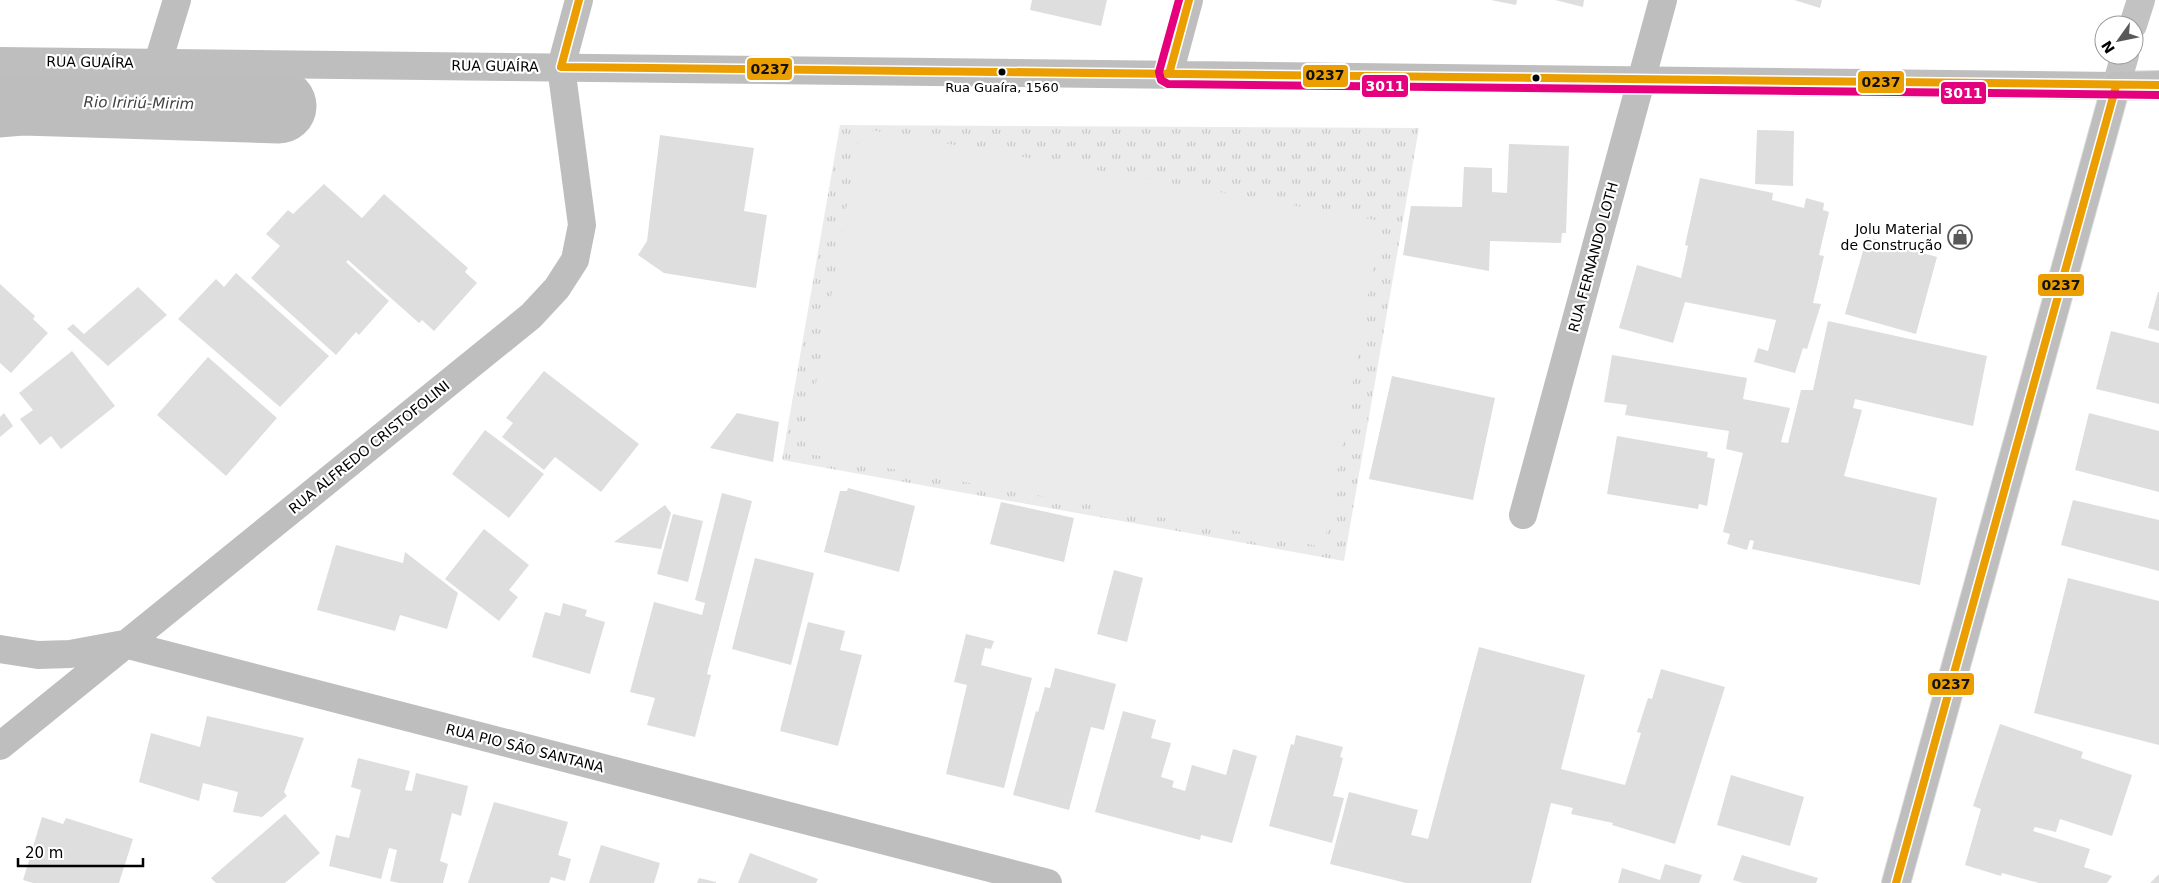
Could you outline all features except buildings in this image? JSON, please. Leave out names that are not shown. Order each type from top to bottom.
[{"type":"main road","points":[[2137,15],[2141,0]]},
{"type":"main road","points":[[2116,86],[2122,65]]},
{"type":"street","points":[[158,62],[177,0]]},
{"type":"street","points":[[561,67],[579,0]]},
{"type":"street","points":[[1169,74],[1189,0]]},
{"type":"street","name":"RUA FERNANDO LOTH","points":[[1524,515],[1663,0]]},
{"type":"street","name":"RUA GUAÍRA","points":[[0,60],[2159,86]]},
{"type":"street","name":"RUA ALFREDO CRISTOFOLINI","points":[[0,746],[531,316],[557,288],[574,260],[582,225],[561,67]]},
{"type":"street","points":[[1896,883],[2116,86]]},
{"type":"street","name":"RUA PIO SÃO SANTANA","points":[[0,649],[38,655],[70,654],[124,644],[1048,883]]},
{"type":"green space","points":[[840,125],[1419,128],[1344,561],[782,460]]},
{"type":"green space","points":[[860,128],[1381,221],[1324,547],[804,453]]},
{"type":"waterway","name":"Rio Iririú-Mirim","points":[[0,100],[24,98],[279,106]]},
{"type":"transit line","name":"0237","points":[[579,0],[561,67],[2159,85]]},
{"type":"transit line","name":"3011","points":[[1179,0],[1159,72],[1161,80],[1168,84],[2159,95]]},
{"type":"transit line","name":"0237","points":[[1169,74],[1189,0]]},
{"type":"transit line","name":"0237","points":[[1896,883],[2116,86]]},
{"type":"place","name":"Rua Guaíra, 1560","points":[[1002,72]]},
{"type":"place","name":"Jolu Material de Construção","points":[[1960,237]]}]
